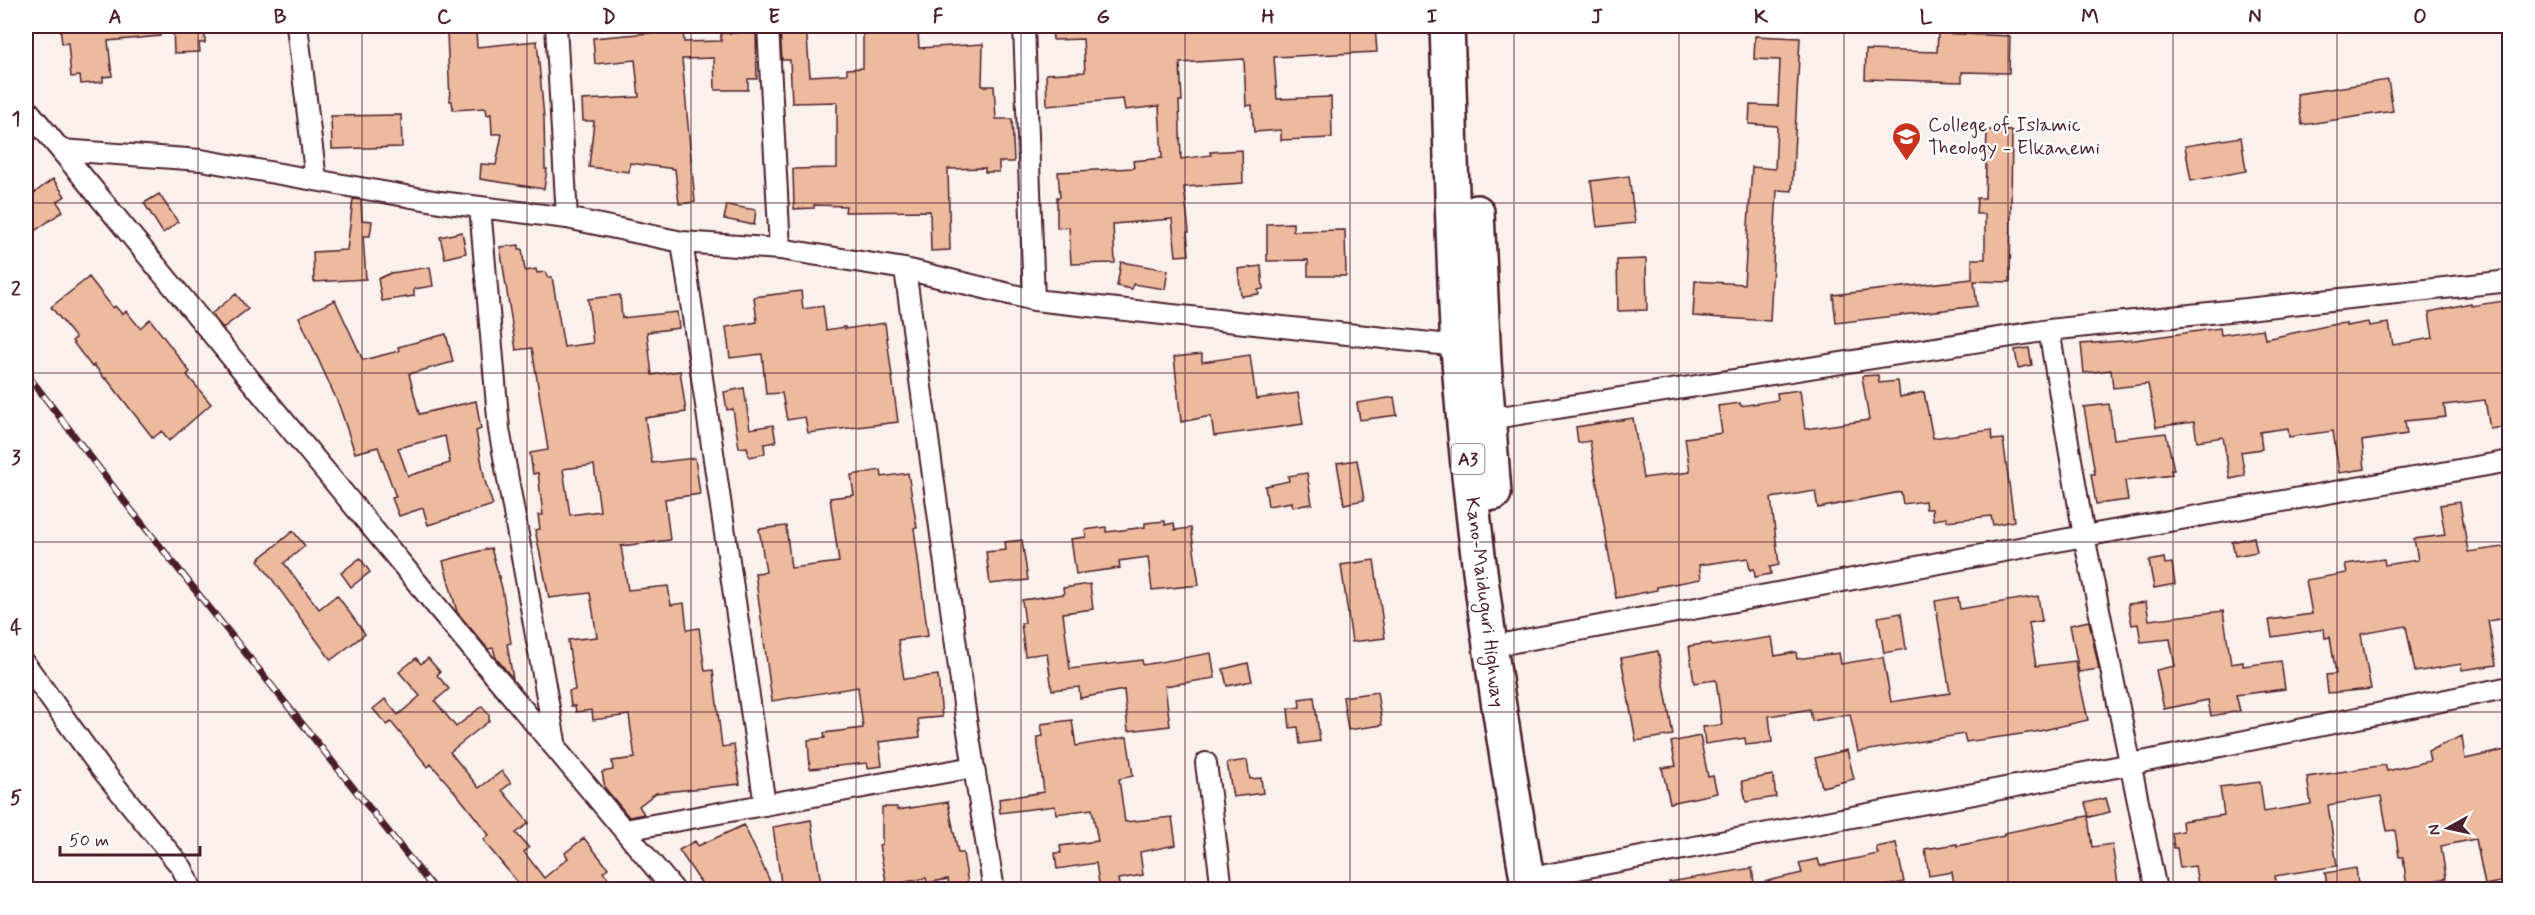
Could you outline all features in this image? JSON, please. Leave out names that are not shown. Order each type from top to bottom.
[{"type":"highway","name":"Kano-Maiduguri Highway","points":[[1448,26],[1458,346],[1480,580],[1510,781],[1542,885]]},
{"type":"highway","name":"Kano-Maiduguri Highway","points":[[1470,26],[1478,249],[1488,418],[1509,643],[1542,885]]},
{"type":"street","points":[[297,26],[315,180]]},
{"type":"street","points":[[556,26],[567,218]]},
{"type":"street","points":[[768,26],[780,249]]},
{"type":"street","points":[[1024,26],[1034,300]]},
{"type":"street","points":[[26,108],[674,890]]},
{"type":"street","points":[[60,150],[201,160],[480,207],[567,218],[682,242],[780,249],[904,269],[1034,300],[1458,346]]},
{"type":"street","points":[[480,207],[499,429],[556,749]]},
{"type":"street","points":[[682,242],[765,805]]},
{"type":"street","points":[[904,269],[974,767],[994,890]]},
{"type":"street","points":[[1488,418],[2049,330],[2510,281]]},
{"type":"street","points":[[2049,330],[2084,536],[2156,890]]},
{"type":"street","points":[[1509,643],[2084,536],[2510,461]]},
{"type":"street","points":[[26,665],[99,766],[182,868],[192,890]]},
{"type":"street","points":[[1542,885],[2510,687]]},
{"type":"street","points":[[1206,763],[1222,890]]},
{"type":"street","points":[[625,830],[974,767]]},
{"type":"building","points":[[60,26],[159,26],[160,36],[108,41],[112,76],[103,77],[103,82],[81,84],[80,76],[71,77],[68,43],[62,44]]},
{"type":"building","points":[[173,26],[205,26],[205,43],[199,43],[200,52],[174,53]]},
{"type":"building","points":[[736,26],[752,26],[753,31],[756,31],[757,79],[748,79],[748,90],[715,90],[714,58],[682,59],[695,202],[679,204],[675,169],[630,163],[629,172],[589,167],[594,121],[583,121],[582,100],[639,97],[635,60],[595,64],[593,38],[683,30],[684,42],[721,41],[721,33],[736,33]]},
{"type":"building","points":[[806,26],[810,76],[847,74],[847,69],[863,68],[863,26],[896,26],[896,32],[918,31],[919,48],[983,44],[982,86],[994,86],[996,119],[1012,119],[1014,162],[999,162],[999,172],[985,172],[985,168],[948,169],[950,250],[931,251],[930,211],[845,212],[846,206],[814,205],[814,208],[794,209],[793,169],[837,168],[837,102],[792,103],[790,60],[782,60],[780,29]]},
{"type":"building","points":[[1052,26],[1375,26],[1377,52],[1274,57],[1277,99],[1331,97],[1332,138],[1281,140],[1281,130],[1254,132],[1252,105],[1246,106],[1244,59],[1180,63],[1181,159],[1211,155],[1210,152],[1242,150],[1243,183],[1184,187],[1189,255],[1176,256],[1172,219],[1113,224],[1115,263],[1071,264],[1069,227],[1057,228],[1057,197],[1060,197],[1058,172],[1134,168],[1133,161],[1162,158],[1159,106],[1125,110],[1123,99],[1047,106],[1046,74],[1085,72],[1083,39],[1053,40]]},
{"type":"building","points":[[476,31],[477,47],[537,41],[544,118],[545,169],[547,169],[544,189],[480,179],[481,164],[496,165],[502,134],[492,134],[491,114],[487,115],[486,108],[453,110],[452,101],[450,101],[447,33]]},
{"type":"building","points":[[1938,33],[2010,36],[2009,73],[1962,72],[1962,82],[1865,79],[1866,50],[1937,52]]},
{"type":"building","points":[[1755,36],[1800,38],[1792,191],[1777,190],[1770,321],[1693,316],[1695,281],[1744,284],[1752,167],[1775,169],[1777,126],[1749,124],[1750,105],[1778,106],[1780,60],[1754,59]]},
{"type":"building","points":[[2388,80],[2393,111],[2302,125],[2297,94]]},
{"type":"building","points":[[401,115],[402,147],[332,149],[331,116]]},
{"type":"building","points":[[1987,130],[2012,131],[2010,282],[1974,281],[1977,306],[1836,323],[1833,295],[1972,279],[1972,259],[1985,259],[1985,214],[1976,214],[1977,198],[1985,198]]},
{"type":"building","points":[[2241,137],[2246,171],[2191,181],[2185,146]]},
{"type":"building","points":[[1629,176],[1635,223],[1597,227],[1591,181]]},
{"type":"building","points":[[53,179],[65,196],[57,202],[63,211],[26,237],[26,199]]},
{"type":"building","points":[[159,194],[178,222],[163,233],[144,203]]},
{"type":"building","points":[[353,199],[361,200],[362,220],[372,221],[370,236],[363,236],[366,279],[314,282],[313,252],[347,250]]},
{"type":"building","points":[[727,205],[756,210],[754,225],[724,219]]},
{"type":"building","points":[[1293,223],[1293,231],[1345,230],[1346,276],[1308,276],[1308,260],[1267,261],[1267,224]]},
{"type":"building","points":[[462,232],[466,253],[445,258],[440,237]]},
{"type":"building","points":[[519,245],[519,249],[522,249],[525,271],[536,269],[537,273],[546,272],[547,277],[552,277],[564,347],[593,343],[588,299],[620,295],[622,318],[677,312],[679,328],[647,332],[652,375],[680,371],[686,412],[645,418],[652,463],[695,458],[700,494],[665,499],[670,540],[621,546],[628,590],[668,586],[671,605],[684,603],[687,630],[699,628],[705,671],[713,670],[722,747],[734,745],[740,784],[656,793],[639,806],[644,814],[629,817],[605,788],[602,772],[613,770],[612,761],[635,758],[629,715],[593,720],[592,710],[576,712],[575,706],[571,706],[569,691],[575,690],[568,640],[597,637],[590,593],[549,598],[535,530],[540,529],[538,515],[543,515],[538,473],[533,474],[530,453],[548,450],[532,348],[516,350],[500,247]],"holes":[[[594,465],[600,511],[570,515],[563,469]]]},
{"type":"building","points":[[1646,259],[1647,310],[1618,311],[1617,260]]},
{"type":"building","points":[[1121,262],[1168,270],[1165,289],[1133,284],[1132,289],[1117,286]]},
{"type":"building","points":[[1261,266],[1263,289],[1258,290],[1259,294],[1241,296],[1238,269]]},
{"type":"building","points":[[430,267],[433,286],[414,289],[414,296],[382,301],[378,279],[391,273]]},
{"type":"building","points":[[89,277],[113,308],[115,306],[122,314],[126,311],[140,328],[150,319],[190,372],[187,375],[211,404],[169,441],[162,431],[153,438],[106,378],[94,365],[92,367],[72,341],[76,338],[51,307]]},
{"type":"building","points":[[801,291],[803,309],[823,306],[826,330],[885,323],[898,422],[808,433],[805,417],[787,420],[782,393],[766,394],[762,354],[730,358],[726,327],[757,322],[754,297]]},
{"type":"building","points":[[236,294],[248,309],[223,328],[211,314]]},
{"type":"building","points":[[335,300],[363,360],[399,351],[398,347],[446,334],[453,362],[409,374],[419,414],[476,401],[481,429],[476,431],[485,481],[493,505],[428,525],[423,508],[399,516],[392,498],[396,497],[378,447],[355,453],[339,405],[299,317]],"holes":[[[445,436],[450,463],[408,476],[398,448]]]},
{"type":"building","points":[[2510,300],[2510,426],[2490,429],[2485,400],[2444,405],[2446,417],[2405,421],[2407,434],[2362,441],[2365,469],[2339,473],[2333,431],[2289,437],[2288,428],[2260,432],[2262,449],[2241,452],[2245,476],[2230,479],[2223,437],[2197,441],[2194,422],[2156,427],[2148,384],[2113,388],[2111,370],[2084,373],[2081,344],[2135,340],[2220,328],[2221,335],[2263,329],[2265,339],[2336,324],[2346,323],[2346,326],[2368,322],[2369,326],[2389,323],[2393,345],[2433,338],[2429,312],[2471,303],[2471,306]]},
{"type":"building","points":[[2029,348],[2032,365],[2018,368],[2015,350]]},
{"type":"building","points":[[1202,354],[1202,362],[1250,355],[1256,399],[1298,393],[1303,424],[1214,436],[1211,416],[1181,422],[1174,357]]},
{"type":"building","points":[[1878,375],[1879,383],[1898,381],[1900,397],[1924,392],[1933,438],[1991,430],[1992,440],[2003,439],[2014,521],[1993,525],[1991,516],[1947,521],[1947,518],[1933,520],[1932,509],[1926,509],[1925,501],[1903,504],[1901,492],[1818,508],[1815,491],[1771,498],[1779,565],[1770,567],[1771,574],[1755,577],[1754,569],[1750,570],[1748,558],[1699,565],[1701,579],[1616,598],[1590,441],[1578,443],[1576,427],[1633,418],[1643,478],[1690,472],[1685,438],[1722,433],[1718,406],[1740,403],[1741,406],[1778,400],[1777,393],[1800,390],[1805,429],[1869,420],[1862,376]]},
{"type":"building","points":[[744,388],[750,429],[773,425],[776,442],[764,444],[765,454],[749,457],[747,447],[739,448],[733,409],[727,410],[724,392]]},
{"type":"building","points":[[1394,397],[1397,415],[1360,420],[1357,403]]},
{"type":"building","points":[[2109,404],[2114,439],[2166,433],[2174,470],[2171,470],[2172,475],[2125,481],[2128,500],[2096,504],[2091,474],[2095,474],[2084,407]]},
{"type":"building","points":[[1357,460],[1364,500],[1344,504],[1337,463]]},
{"type":"building","points":[[881,470],[882,477],[908,473],[917,528],[914,528],[928,636],[898,640],[904,679],[938,675],[942,717],[918,719],[920,737],[879,742],[882,766],[868,768],[867,763],[810,769],[808,740],[825,738],[824,733],[863,728],[858,687],[772,701],[755,573],[766,572],[759,529],[786,526],[791,568],[839,562],[830,498],[854,495],[851,475]]},
{"type":"building","points":[[1307,473],[1312,504],[1292,507],[1292,502],[1268,506],[1265,486],[1289,481],[1288,476]]},
{"type":"building","points":[[2460,502],[2468,552],[2510,546],[2510,617],[2488,621],[2496,665],[2462,670],[2461,664],[2415,672],[2406,626],[2361,634],[2371,689],[2328,693],[2326,675],[2336,674],[2330,637],[2325,638],[2324,629],[2272,637],[2269,620],[2312,614],[2306,580],[2347,573],[2345,564],[2384,559],[2385,565],[2418,560],[2414,539],[2445,535],[2440,505]]},
{"type":"building","points":[[1165,521],[1165,525],[1174,523],[1175,530],[1191,528],[1199,585],[1152,590],[1148,557],[1119,561],[1120,568],[1076,574],[1071,539],[1086,537],[1085,530],[1106,527],[1106,532],[1115,531],[1145,527],[1145,523]]},
{"type":"building","points":[[293,531],[305,546],[284,563],[319,609],[337,595],[365,634],[331,660],[258,560]]},
{"type":"building","points":[[2254,537],[2257,552],[2235,556],[2232,542]]},
{"type":"building","points":[[1022,540],[1028,580],[990,584],[986,552],[1006,550],[1005,542]]},
{"type":"building","points":[[491,548],[502,588],[511,643],[507,644],[513,679],[496,658],[493,648],[488,649],[457,612],[443,561]]},
{"type":"building","points":[[360,558],[370,572],[351,587],[341,573]]},
{"type":"building","points":[[2164,558],[2165,564],[2172,563],[2175,584],[2154,588],[2149,561]]},
{"type":"building","points":[[1374,560],[1385,638],[1352,642],[1341,565]]},
{"type":"building","points":[[1090,584],[1093,609],[1063,613],[1070,669],[1142,660],[1143,665],[1211,653],[1215,678],[1165,686],[1170,726],[1128,731],[1124,690],[1080,698],[1079,687],[1052,690],[1047,653],[1025,656],[1021,623],[1025,623],[1022,600],[1064,594],[1063,588]]},
{"type":"building","points":[[2038,596],[2042,621],[2029,623],[2036,666],[2075,661],[2088,720],[2035,732],[1966,742],[1964,734],[1858,752],[1850,714],[1812,721],[1810,709],[1769,716],[1772,742],[1746,745],[1745,738],[1705,744],[1703,727],[1722,725],[1716,680],[1694,683],[1689,646],[1711,643],[1712,646],[1772,637],[1775,656],[1796,652],[1797,659],[1839,653],[1841,664],[1883,657],[1891,702],[1950,693],[1935,601],[1958,597],[1960,609]]},
{"type":"building","points":[[2146,602],[2149,620],[2223,611],[2231,664],[2243,662],[2243,666],[2281,661],[2285,689],[2236,695],[2240,711],[2211,716],[2208,700],[2164,709],[2156,670],[2175,666],[2170,639],[2141,642],[2138,624],[2132,625],[2128,604]]},
{"type":"building","points":[[1901,613],[1906,649],[1884,653],[1878,617]]},
{"type":"building","points":[[2089,621],[2099,669],[2079,672],[2070,625]]},
{"type":"building","points":[[1658,651],[1673,735],[1636,741],[1621,658]]},
{"type":"building","points":[[416,658],[421,664],[428,658],[440,672],[437,675],[449,689],[435,701],[456,727],[482,706],[489,715],[489,721],[450,752],[479,788],[502,771],[511,783],[502,790],[529,823],[516,833],[529,848],[524,852],[544,878],[568,858],[565,853],[584,838],[608,868],[603,872],[619,890],[524,890],[486,844],[484,839],[489,835],[460,798],[431,764],[428,767],[391,722],[387,725],[373,709],[385,699],[398,715],[420,696],[399,672]]},
{"type":"building","points":[[1248,663],[1252,681],[1227,686],[1223,669]]},
{"type":"building","points":[[1377,692],[1382,725],[1348,730],[1343,697]]},
{"type":"building","points":[[1314,697],[1320,741],[1300,744],[1298,727],[1290,728],[1288,709],[1300,707],[1299,699]]},
{"type":"building","points":[[1072,720],[1076,746],[1127,737],[1133,776],[1119,779],[1125,822],[1172,817],[1176,845],[1140,852],[1143,875],[1118,879],[1120,890],[1100,890],[1096,863],[1057,869],[1055,853],[1061,853],[1060,846],[1098,841],[1092,809],[1056,814],[1055,806],[1000,813],[999,799],[1044,792],[1037,737],[1043,736],[1041,724]]},
{"type":"building","points":[[1700,736],[1708,777],[1713,776],[1717,793],[1670,803],[1662,768],[1676,766],[1671,742]]},
{"type":"building","points":[[2462,736],[2465,759],[2510,749],[2510,880],[2485,885],[2476,839],[2441,846],[2446,878],[2423,883],[2423,886],[2407,888],[2403,857],[2399,857],[2395,830],[2387,831],[2381,796],[2328,805],[2337,866],[2275,876],[2277,890],[2238,890],[2237,884],[2199,890],[2195,866],[2180,868],[2172,833],[2183,831],[2182,821],[2224,815],[2220,787],[2260,782],[2264,812],[2311,804],[2307,777],[2385,765],[2387,771],[2430,761],[2428,751]]},
{"type":"building","points":[[1847,750],[1854,779],[1822,787],[1815,758]]},
{"type":"building","points":[[1247,760],[1250,779],[1261,778],[1263,793],[1233,797],[1227,763]]},
{"type":"building","points":[[1773,775],[1776,797],[1746,802],[1742,781]]},
{"type":"building","points":[[2106,798],[2110,812],[2089,817],[2085,803]]},
{"type":"building","points":[[948,802],[958,853],[963,853],[969,890],[950,890],[948,879],[927,883],[926,878],[887,886],[879,845],[882,844],[882,807],[897,807],[897,810]]},
{"type":"building","points":[[2088,816],[2092,847],[2112,844],[2119,890],[1955,890],[1952,872],[1929,876],[1925,849],[1957,844],[1957,846],[2004,836],[2004,833]]},
{"type":"building","points":[[811,820],[822,890],[782,890],[773,827]]},
{"type":"building","points":[[744,825],[774,890],[706,890],[679,850],[695,841],[698,846]]},
{"type":"building","points":[[1896,843],[1904,882],[1868,890],[1763,890],[1763,882],[1802,873],[1799,863],[1818,859],[1820,866],[1878,854],[1876,847]]},
{"type":"building","points":[[1752,868],[1755,890],[1670,890],[1669,882]]},
{"type":"building","points":[[2356,868],[2359,890],[2328,890],[2325,873]]},
{"type":"railway","points":[[26,373],[128,506],[435,890]]},
{"type":"place","name":"College of Islamic Theology - Elkanemi","points":[[1907,162]]}]
